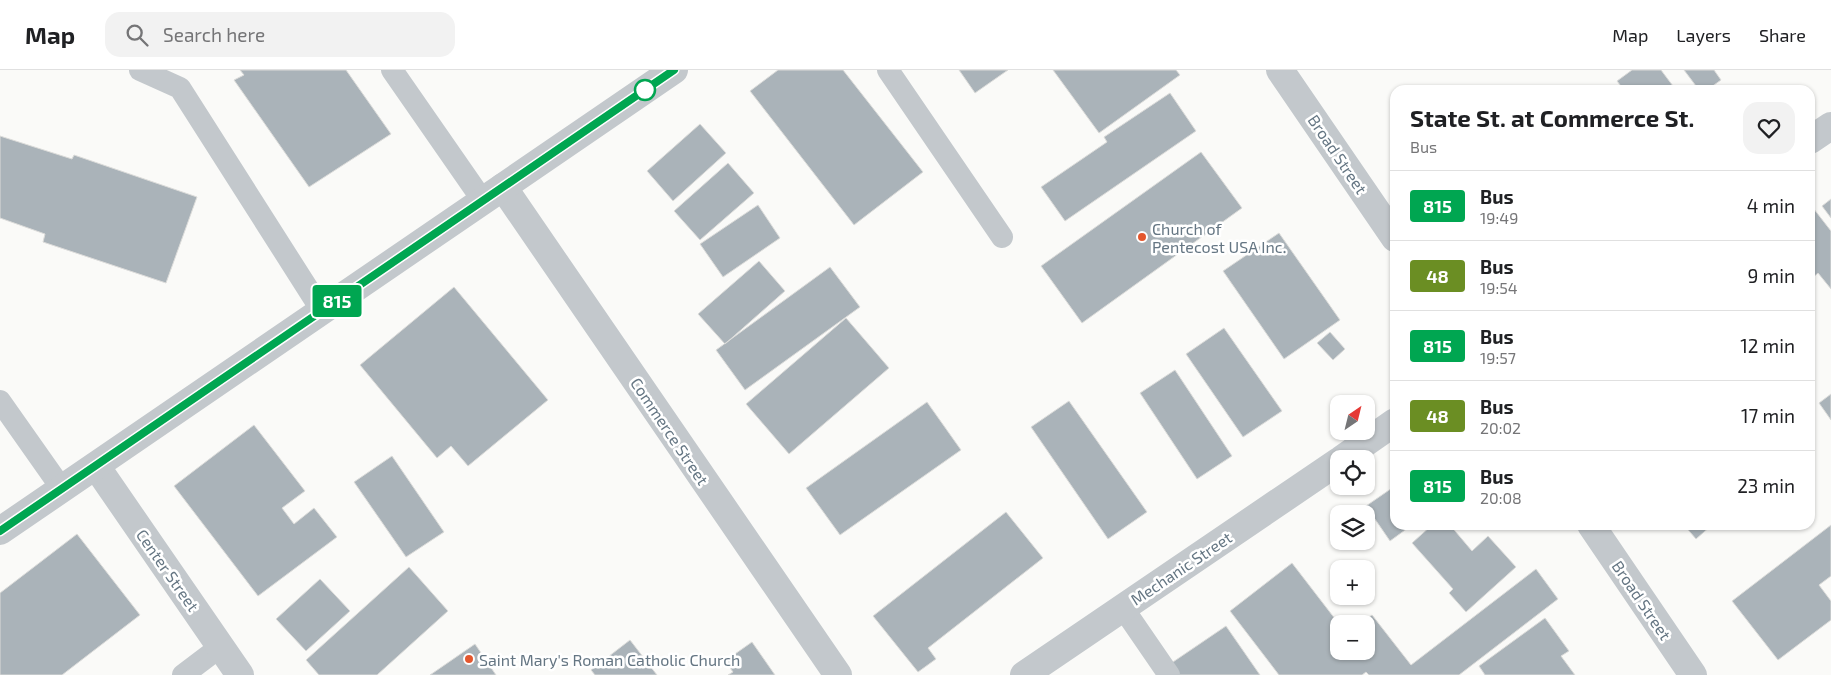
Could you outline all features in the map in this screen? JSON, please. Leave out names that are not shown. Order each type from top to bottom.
[{"type":"street","points":[[0,531],[674,70]]},
{"type":"street","name":"Broad Street","points":[[1280,70],[1390,231]]},
{"type":"street","points":[[1815,137],[1831,126]]},
{"type":"street","name":"Commerce Street","points":[[493,194],[838,675]]},
{"type":"street","name":"Mechanic Street","points":[[1354,450],[1390,425]]},
{"type":"street","name":"Center Street","points":[[96,466],[240,675]]},
{"type":"street","name":"Mechanic Street","points":[[1024,675],[1330,467]]},
{"type":"street","name":"Broad Street","points":[[1594,530],[1694,675]]},
{"type":"lane","points":[[140,70],[180,88],[322,311]]},
{"type":"lane","points":[[392,70],[493,194]]},
{"type":"lane","points":[[888,70],[1002,237]]},
{"type":"lane","points":[[0,401],[62,489]]},
{"type":"lane","points":[[1124,608],[1169,675]]},
{"type":"lane","points":[[183,675],[220,647]]},
{"type":"building","points":[[240,70],[346,70],[391,134],[309,187],[234,80],[244,75]]},
{"type":"building","points":[[778,70],[843,70],[923,172],[854,225],[750,91]]},
{"type":"building","points":[[959,70],[1008,70],[975,93]]},
{"type":"building","points":[[1053,70],[1176,70],[1180,75],[1099,133]]},
{"type":"building","points":[[1632,70],[1661,70],[1672,85],[1620,85],[1617,81]]},
{"type":"building","points":[[1684,70],[1714,70],[1721,80],[1714,85],[1695,85]]},
{"type":"building","points":[[1170,93],[1196,131],[1065,221],[1041,187],[1107,142],[1104,137]]},
{"type":"building","points":[[700,124],[726,153],[673,201],[647,171]]},
{"type":"building","points":[[0,136],[72,159],[74,155],[197,197],[166,283],[43,242],[45,234],[0,218]]},
{"type":"building","name":"Church of Pentecost USA Inc.","points":[[1201,152],[1242,208],[1082,323],[1041,266]]},
{"type":"building","points":[[728,163],[754,193],[700,240],[674,211]]},
{"type":"building","points":[[1831,199],[1831,218],[1822,206]]},
{"type":"building","points":[[758,205],[780,238],[723,277],[700,244]]},
{"type":"building","points":[[1815,210],[1831,231],[1831,289],[1818,273],[1815,276]]},
{"type":"building","points":[[1279,233],[1340,320],[1284,359],[1223,271]]},
{"type":"building","points":[[759,261],[785,291],[725,344],[698,314]]},
{"type":"building","points":[[830,267],[860,307],[745,390],[716,350]]},
{"type":"building","points":[[454,287],[548,400],[468,466],[451,446],[437,458],[360,365]]},
{"type":"building","points":[[846,318],[889,368],[789,454],[746,404]]},
{"type":"building","points":[[1224,328],[1282,411],[1243,437],[1186,354]]},
{"type":"building","points":[[1330,332],[1345,349],[1333,360],[1317,343]]},
{"type":"building","points":[[1175,370],[1232,456],[1197,479],[1140,393]]},
{"type":"building","points":[[1831,394],[1831,420],[1819,403]]},
{"type":"building","points":[[1069,401],[1147,512],[1108,539],[1031,427]]},
{"type":"building","points":[[927,402],[961,450],[840,535],[806,488]]},
{"type":"building","points":[[254,425],[305,491],[282,508],[294,524],[314,508],[337,537],[258,596],[174,486]]},
{"type":"building","points":[[392,456],[444,532],[406,557],[354,482]]},
{"type":"building","points":[[1390,489],[1390,530],[1405,530],[1390,541],[1375,519],[1375,505],[1367,505]]},
{"type":"building","points":[[1006,512],[1043,558],[928,648],[936,659],[918,672],[873,616]]},
{"type":"building","points":[[1831,525],[1831,576],[1819,585],[1831,601],[1831,620],[1778,660],[1732,601]]},
{"type":"building","points":[[1426,530],[1454,530],[1472,551],[1488,536],[1516,567],[1466,612],[1449,593],[1453,589],[1412,543]]},
{"type":"building","points":[[1688,530],[1706,530],[1696,539]]},
{"type":"building","points":[[77,534],[140,615],[62,675],[0,675],[0,593]]},
{"type":"building","points":[[1292,563],[1332,615],[1330,615],[1330,660],[1375,660],[1375,619],[1411,665],[1536,569],[1558,599],[1459,675],[1369,675],[1366,672],[1362,675],[1279,675],[1230,611]]},
{"type":"building","points":[[409,567],[448,611],[377,675],[319,675],[306,660]]},
{"type":"building","points":[[320,579],[350,611],[306,651],[276,619]]},
{"type":"building","points":[[1545,618],[1569,651],[1561,656],[1575,675],[1485,675],[1479,666]]},
{"type":"building","points":[[1226,626],[1260,675],[1178,675],[1170,664]]},
{"type":"building","points":[[630,640],[657,675],[595,675],[591,670]]},
{"type":"building","points":[[752,642],[775,675],[728,675],[733,672],[725,661]]},
{"type":"building","name":"Saint Mary's Roman Catholic Church","points":[[475,644],[496,675],[430,675]]},
{"type":"bus line","name":"815","points":[[0,531],[674,70]]},
{"type":"place","name":"Church of Pentecost USA Inc.","points":[[1142,237]]},
{"type":"place","name":"Saint Mary's Roman Catholic Church","points":[[469,659]]}]
